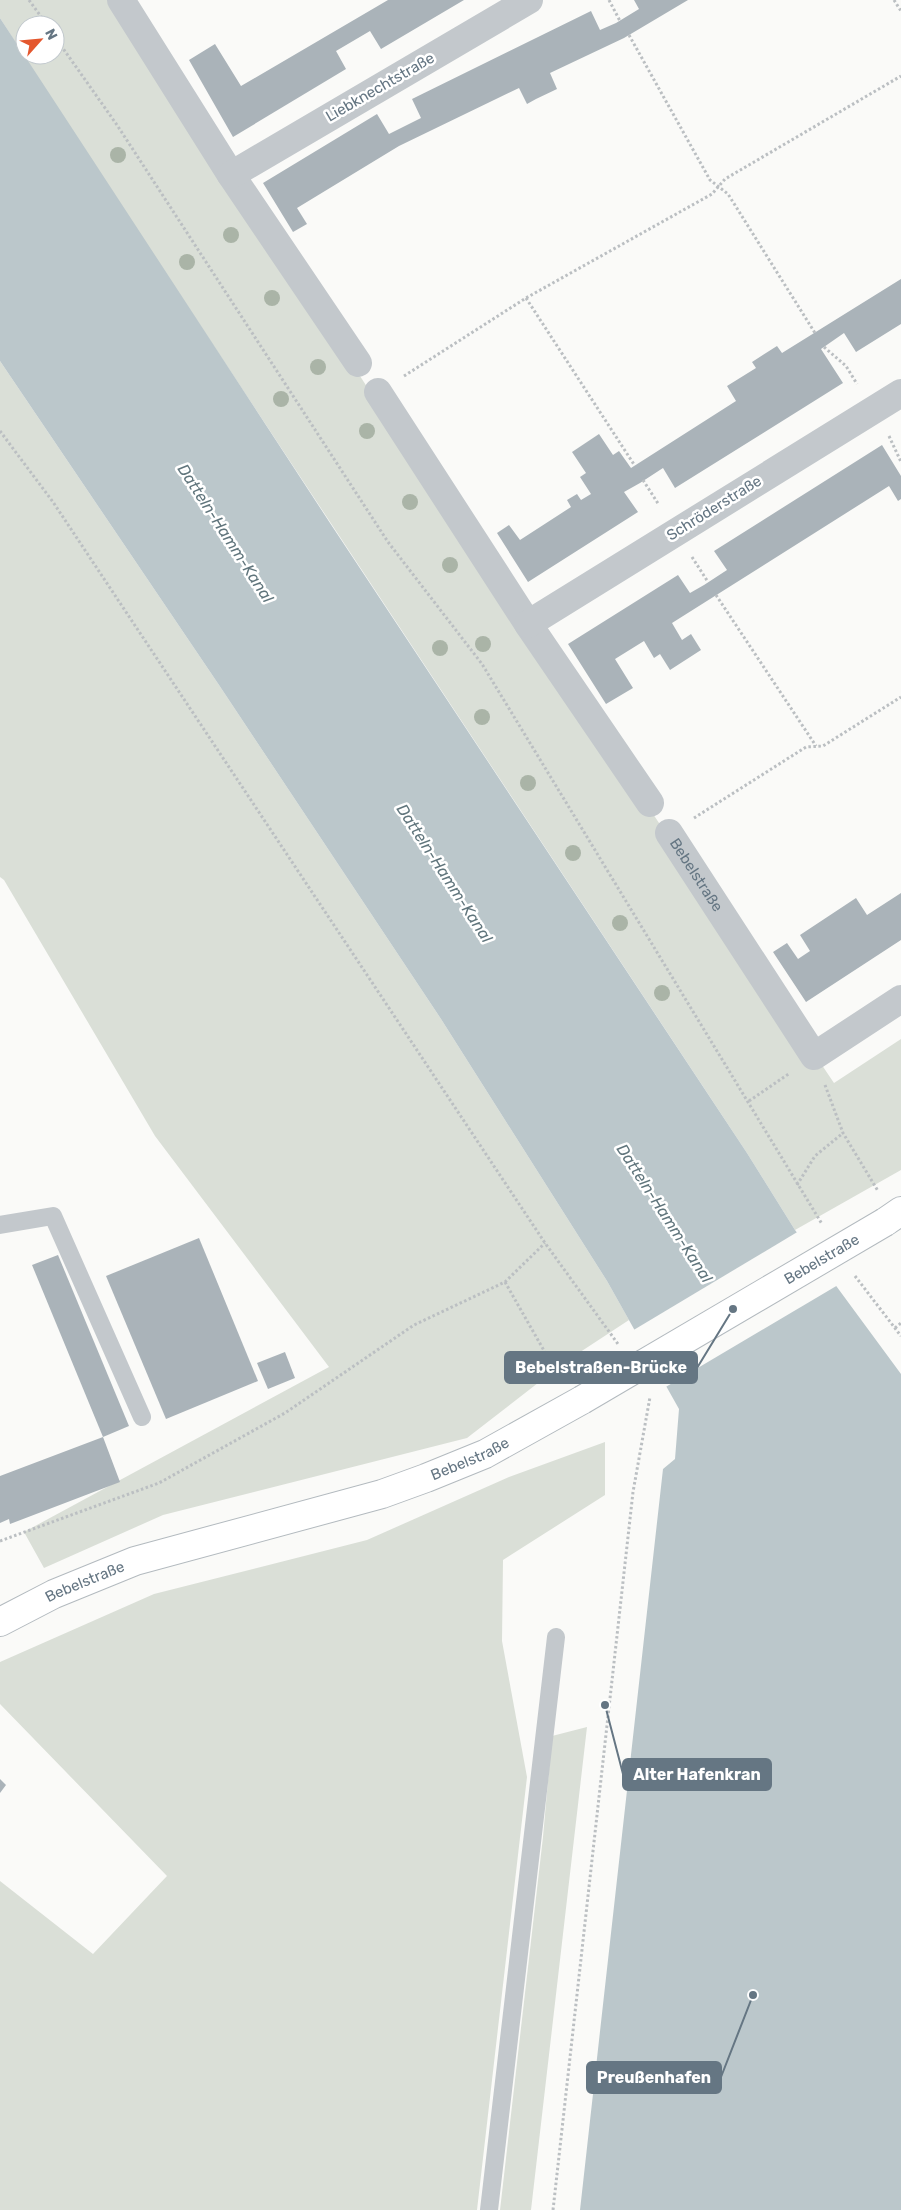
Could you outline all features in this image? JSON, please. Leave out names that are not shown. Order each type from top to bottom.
[{"type":"main road","name":"Bebelstraße","points":[[0,1622],[54,1594],[135,1561],[382,1494],[485,1454],[578,1402],[893,1216]]},
{"type":"street","points":[[121,0],[231,175],[358,363]]},
{"type":"street","name":"Liebknechtstraße","points":[[231,175],[529,0]]},
{"type":"street","points":[[378,392],[528,624],[650,803]]},
{"type":"street","name":"Schröderstraße","points":[[528,624],[901,392]]},
{"type":"street","name":"Bebelstraße","points":[[669,833],[814,1056],[901,999]]},
{"type":"lane","points":[[0,1225],[53,1216],[142,1417]]},
{"type":"lane","points":[[489,2210],[556,1637]]},
{"type":"path","points":[[29,0],[39,15]]},
{"type":"path","points":[[609,0],[620,21]]},
{"type":"path","points":[[894,0],[901,11]]},
{"type":"path","points":[[629,35],[710,180],[728,194],[815,333]]},
{"type":"path","points":[[65,51],[117,125],[388,542],[482,664],[744,1093],[814,1212]]},
{"type":"path","points":[[378,392],[526,298],[712,194],[725,179],[901,76]]},
{"type":"path","points":[[526,298],[635,466]]},
{"type":"path","points":[[0,431],[58,510],[545,1243],[623,1352]]},
{"type":"path","points":[[716,595],[816,746]]},
{"type":"path","points":[[669,833],[806,747],[824,746],[901,697]]},
{"type":"path","points":[[797,1185],[815,1156],[843,1133],[893,1216]]},
{"type":"path","points":[[0,1541],[159,1483],[285,1413],[414,1325],[505,1282],[545,1243]]},
{"type":"path","points":[[856,1278],[901,1336]]},
{"type":"path","points":[[505,1282],[578,1402]]},
{"type":"path","points":[[895,1328],[901,1323]]},
{"type":"path","points":[[553,2210],[633,1492],[651,1391]]},
{"type":"shaded area","points":[[0,0],[117,0],[402,441],[834,1083],[901,1039],[901,1170],[795,1230],[747,1153],[30,65],[65,65],[65,15],[15,15],[15,42],[0,18]]},
{"type":"shaded area","points":[[0,361],[219,685],[441,1019],[607,1281],[629,1320],[565,1362],[467,1438],[163,1515],[44,1568],[24,1532],[329,1367],[155,1136],[4,880],[0,877]]},
{"type":"shaded area","points":[[605,1442],[605,1495],[503,1560],[502,1641],[527,1777],[477,2210],[0,2210],[0,1881],[93,1954],[167,1876],[0,1704],[0,1662],[154,1594],[367,1540],[509,1477]]},
{"type":"shaded area","points":[[587,1727],[531,2210],[500,2210],[543,1837],[552,1736]]},
{"type":"water","name":"Datteln-Hamm-Kanal","points":[[0,18],[15,41],[15,65],[31,65],[330,523],[747,1153],[795,1230],[901,1374],[901,2210],[580,2210],[663,1469],[675,1459],[679,1409],[607,1281],[441,1019],[219,685],[0,361]]},
{"type":"pier","points":[[799,1231],[838,1285],[664,1388],[632,1331]]},
{"type":"building","points":[[388,0],[464,0],[381,49],[370,31],[336,51],[346,69],[233,137],[189,60],[215,44],[241,86]]},
{"type":"building","points":[[634,0],[688,0],[624,38],[550,73],[557,89],[527,104],[519,88],[399,146],[297,208],[307,224],[293,232],[263,183],[377,114],[389,134],[421,118],[412,99],[591,11],[600,30],[616,23],[639,9]]},
{"type":"building","points":[[901,279],[901,324],[856,352],[844,333],[821,349],[843,383],[675,488],[663,468],[624,492],[638,512],[528,582],[497,533],[509,525],[520,540],[571,507],[567,500],[577,494],[581,500],[591,494],[580,477],[586,473],[572,452],[599,434],[613,455],[619,451],[631,468],[736,401],[727,386],[756,368],[752,362],[777,346],[782,353]]},
{"type":"building","points":[[882,445],[901,476],[901,499],[898,501],[889,486],[672,623],[682,640],[691,634],[701,650],[670,670],[660,654],[654,658],[644,641],[615,659],[633,688],[606,704],[568,644],[678,575],[690,593],[704,585],[727,570],[714,551]]},
{"type":"building","points":[[901,893],[901,940],[806,1002],[773,952],[787,943],[798,959],[810,951],[800,935],[856,898],[867,915]]},
{"type":"building","points":[[199,1238],[258,1381],[166,1419],[106,1276]]},
{"type":"building","points":[[58,1255],[129,1426],[103,1437],[32,1265]]},
{"type":"building","points":[[285,1352],[295,1378],[268,1389],[257,1363]]},
{"type":"building","points":[[103,1437],[120,1482],[10,1524],[9,1519],[0,1523],[0,1476]]},
{"type":"building","points":[[0,1779],[6,1785],[0,1793]]},
{"type":"place","name":"Bebelstraßen-Brücke","points":[[733,1309]]},
{"type":"place","name":"Alter Hafenkran","points":[[605,1705]]},
{"type":"place","name":"Preußenhafen","points":[[753,1995]]}]
